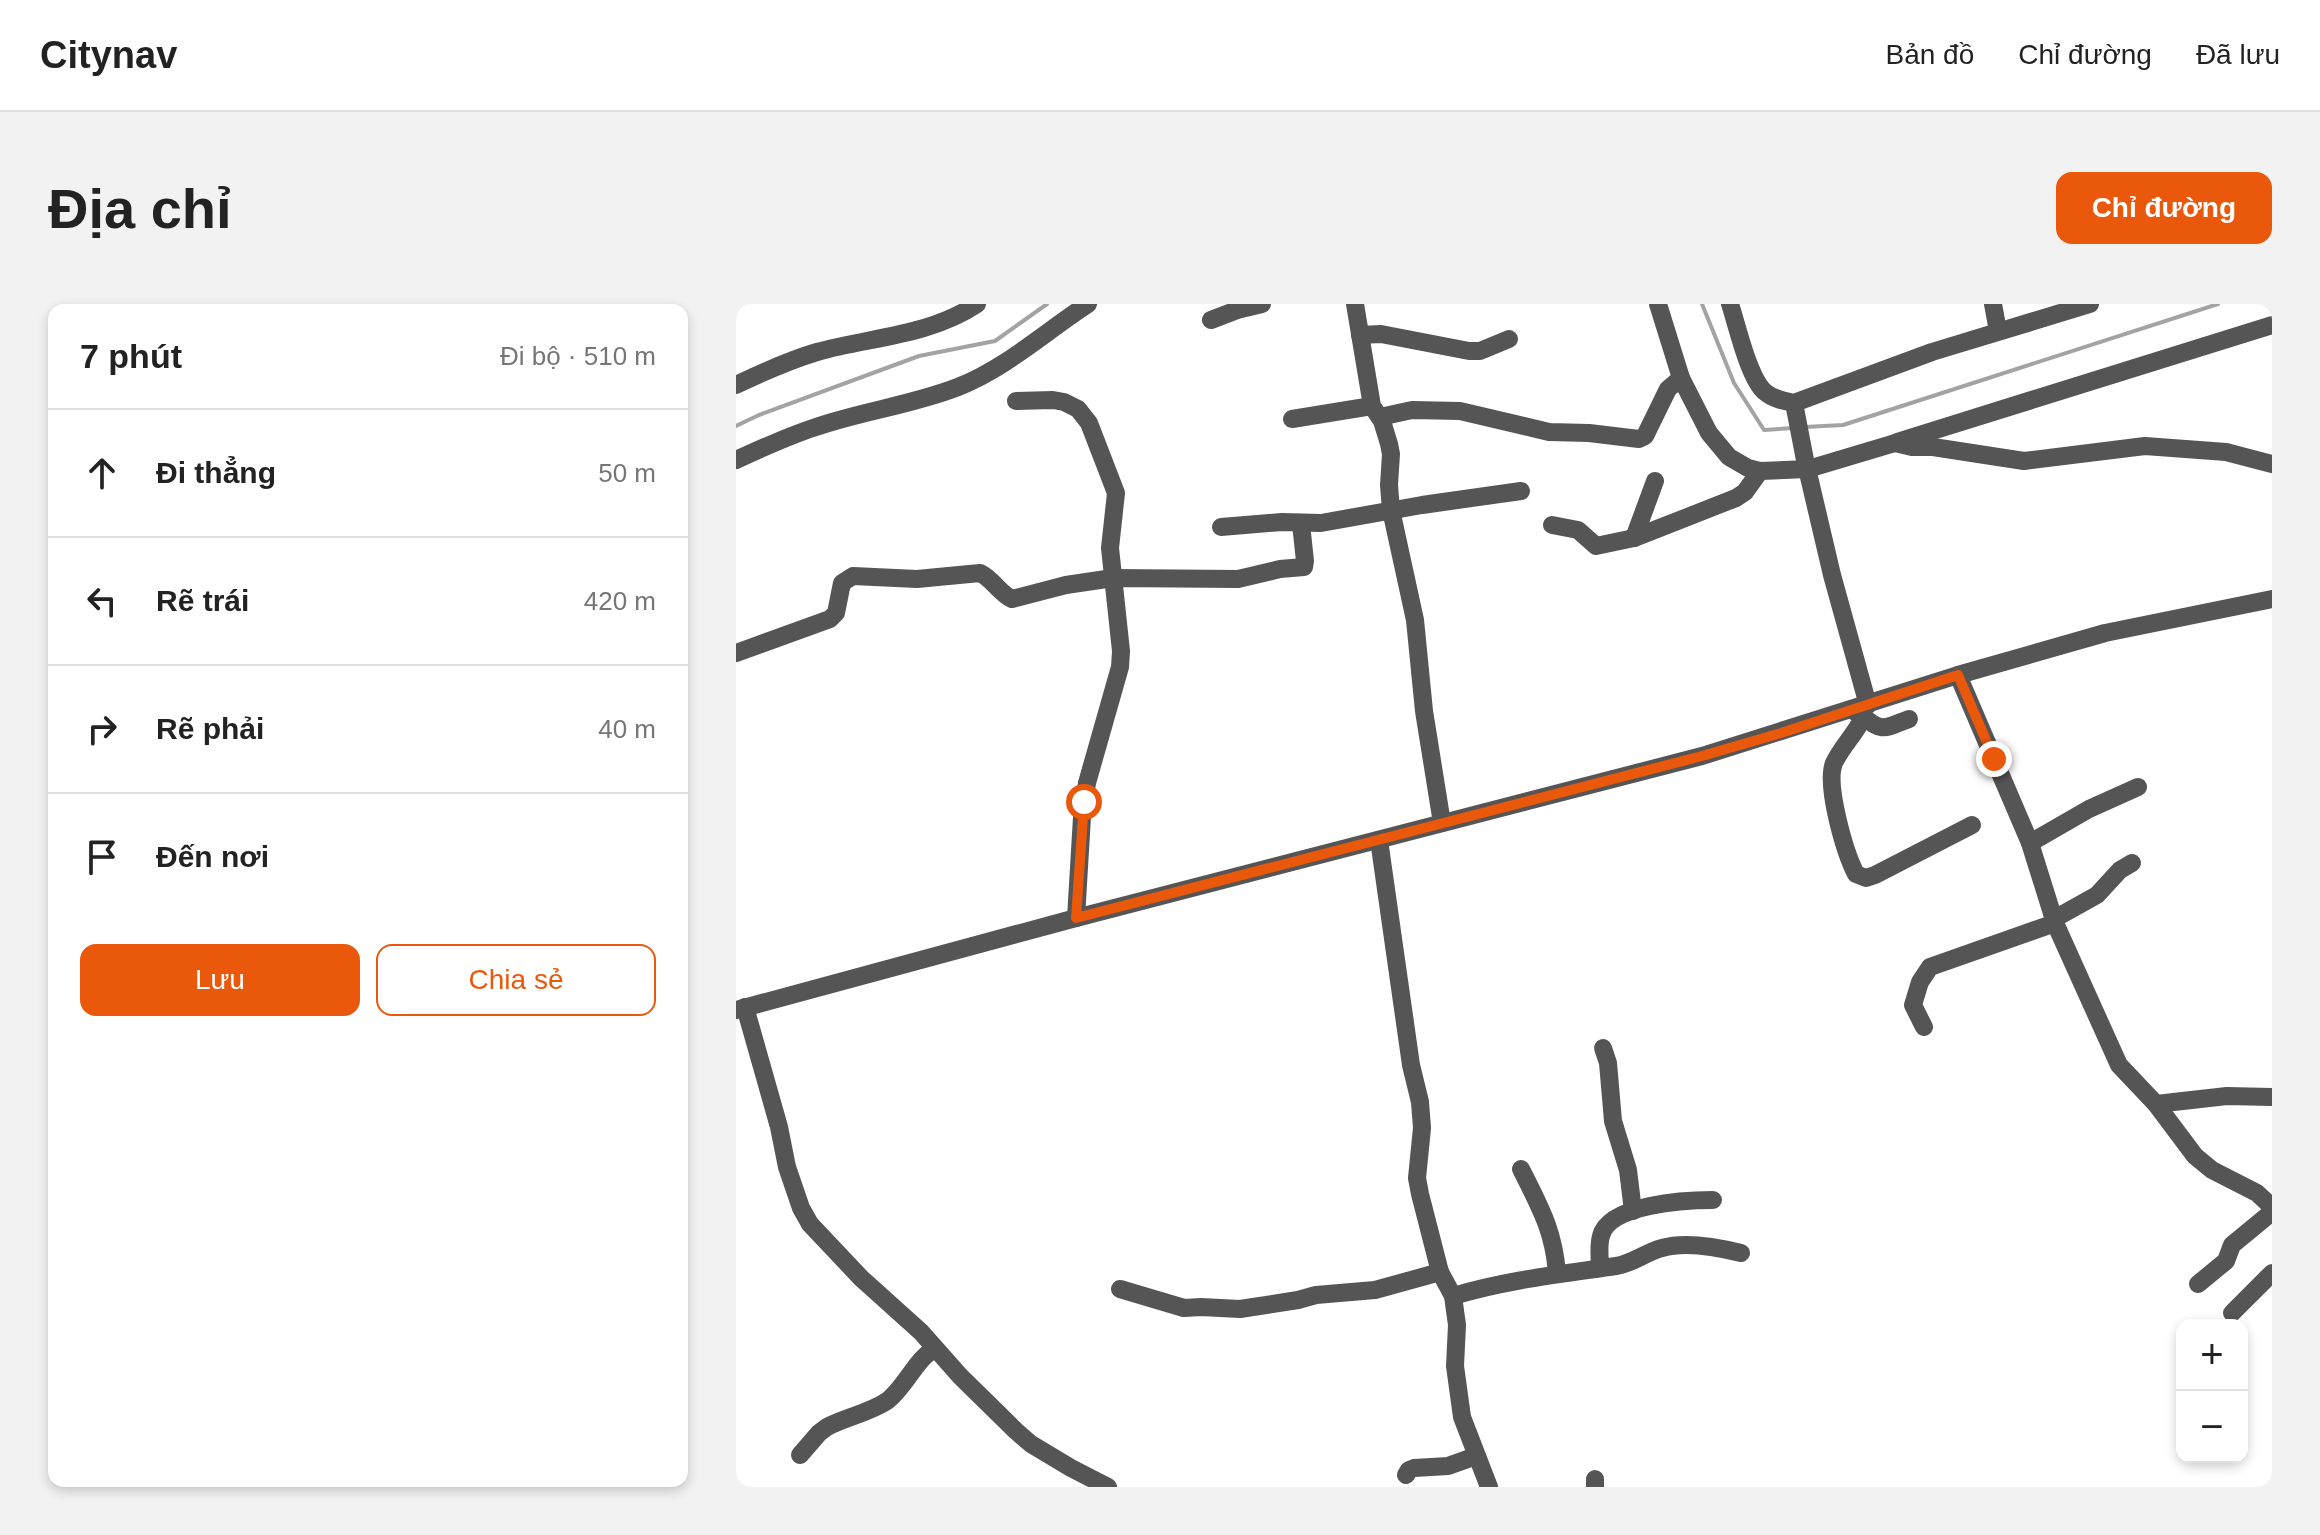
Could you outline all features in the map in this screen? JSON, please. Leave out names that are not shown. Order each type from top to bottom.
[{"type":"street","points":[[736,385],[815,353],[940,323],[977,304]]},
{"type":"street","points":[[736,460],[817,426],[930,397],[979,378],[1088,304]]},
{"type":"street","points":[[1211,320],[1262,304]]},
{"type":"street","points":[[1355,304],[1376,411],[1391,454],[1391,510],[1415,620],[1424,711],[1442,823]]},
{"type":"street","points":[[1658,304],[1681,378],[1709,433],[1721,450],[1743,466],[1760,471],[1806,464],[1895,443],[2272,325]]},
{"type":"street","points":[[1730,304],[1756,383],[1765,393],[1795,406],[1932,352],[2090,304]]},
{"type":"street","points":[[1993,304],[1998,331]]},
{"type":"street","points":[[1360,335],[1381,334],[1469,351],[1480,351],[1509,339]]},
{"type":"street","points":[[1292,419],[1376,411],[1460,411],[1549,432],[1639,439],[1645,436],[1668,389],[1681,378]]},
{"type":"street","points":[[1016,401],[1053,400],[1078,409],[1089,423],[1116,493],[1110,548],[1120,667],[1087,783],[1076,918]]},
{"type":"street","points":[[1795,406],[1861,710],[1860,724],[1833,769],[1836,817],[1856,874],[1866,878],[1875,875],[1972,825]]},
{"type":"street","points":[[1895,443],[2024,461],[2145,446],[2226,452],[2272,464]]},
{"type":"street","points":[[1552,525],[1578,530],[1596,546],[1634,538],[1736,498],[1745,492],[1760,471]]},
{"type":"street","points":[[1634,538],[1655,481]]},
{"type":"street","points":[[1221,527],[1332,521],[1521,491]]},
{"type":"street","points":[[736,653],[830,619],[836,613],[842,583],[853,576],[902,579],[980,573],[1012,599],[1066,585],[1113,578],[1228,580],[1280,569],[1302,568],[1305,561],[1301,524]]},
{"type":"street","points":[[1108,1487],[1031,1444],[960,1376],[921,1332],[824,1240],[805,1215],[787,1167],[779,1127],[741,1009],[1076,918],[1702,756],[1861,710],[1958,675],[2105,633],[2272,599]]},
{"type":"street","points":[[1958,675],[2030,843],[2054,921],[2119,1065],[2156,1104],[2195,1156],[2212,1170],[2257,1193],[2272,1209],[2232,1245],[2226,1261],[2198,1284]]},
{"type":"street","points":[[1861,710],[1876,728],[1882,729],[1909,719]]},
{"type":"street","points":[[2030,843],[2089,809],[2138,787]]},
{"type":"street","points":[[1379,840],[1411,1065],[1420,1102],[1422,1128],[1417,1178],[1440,1272],[1453,1296],[1457,1325],[1455,1366],[1467,1434],[1489,1487]]},
{"type":"street","points":[[1924,1027],[1913,1005],[1920,982],[1930,967],[2054,921],[2097,895],[2120,870],[2132,863]]},
{"type":"street","points":[[1603,1048],[1608,1063],[1613,1121],[1628,1170],[1633,1211]]},
{"type":"street","points":[[2156,1104],[2227,1096],[2272,1097]]},
{"type":"street","points":[[1521,1169],[1550,1230],[1557,1274]]},
{"type":"street","points":[[1600,1268],[1600,1236],[1605,1227],[1655,1203],[1713,1200]]},
{"type":"street","points":[[1453,1296],[1557,1274],[1621,1266],[1670,1246],[1708,1247],[1741,1253]]},
{"type":"street","points":[[1120,1289],[1184,1308],[1240,1309],[1316,1295],[1375,1290],[1440,1272]]},
{"type":"street","points":[[2232,1313],[2272,1273]]},
{"type":"street","points":[[800,1455],[827,1427],[890,1399],[929,1352],[935,1349]]},
{"type":"street","points":[[1406,1475],[1414,1468],[1448,1466],[1476,1456]]},
{"type":"waterway","points":[[736,426],[919,356],[995,341],[1047,304]]},
{"type":"waterway","points":[[1702,304],[1734,383],[1764,430],[1793,428]]},
{"type":"waterway","points":[[1805,427],[1843,425],[2218,304]]},
{"type":"route","points":[[1084,802],[1076,918],[1702,756],[1958,675],[1994,759]]}]
